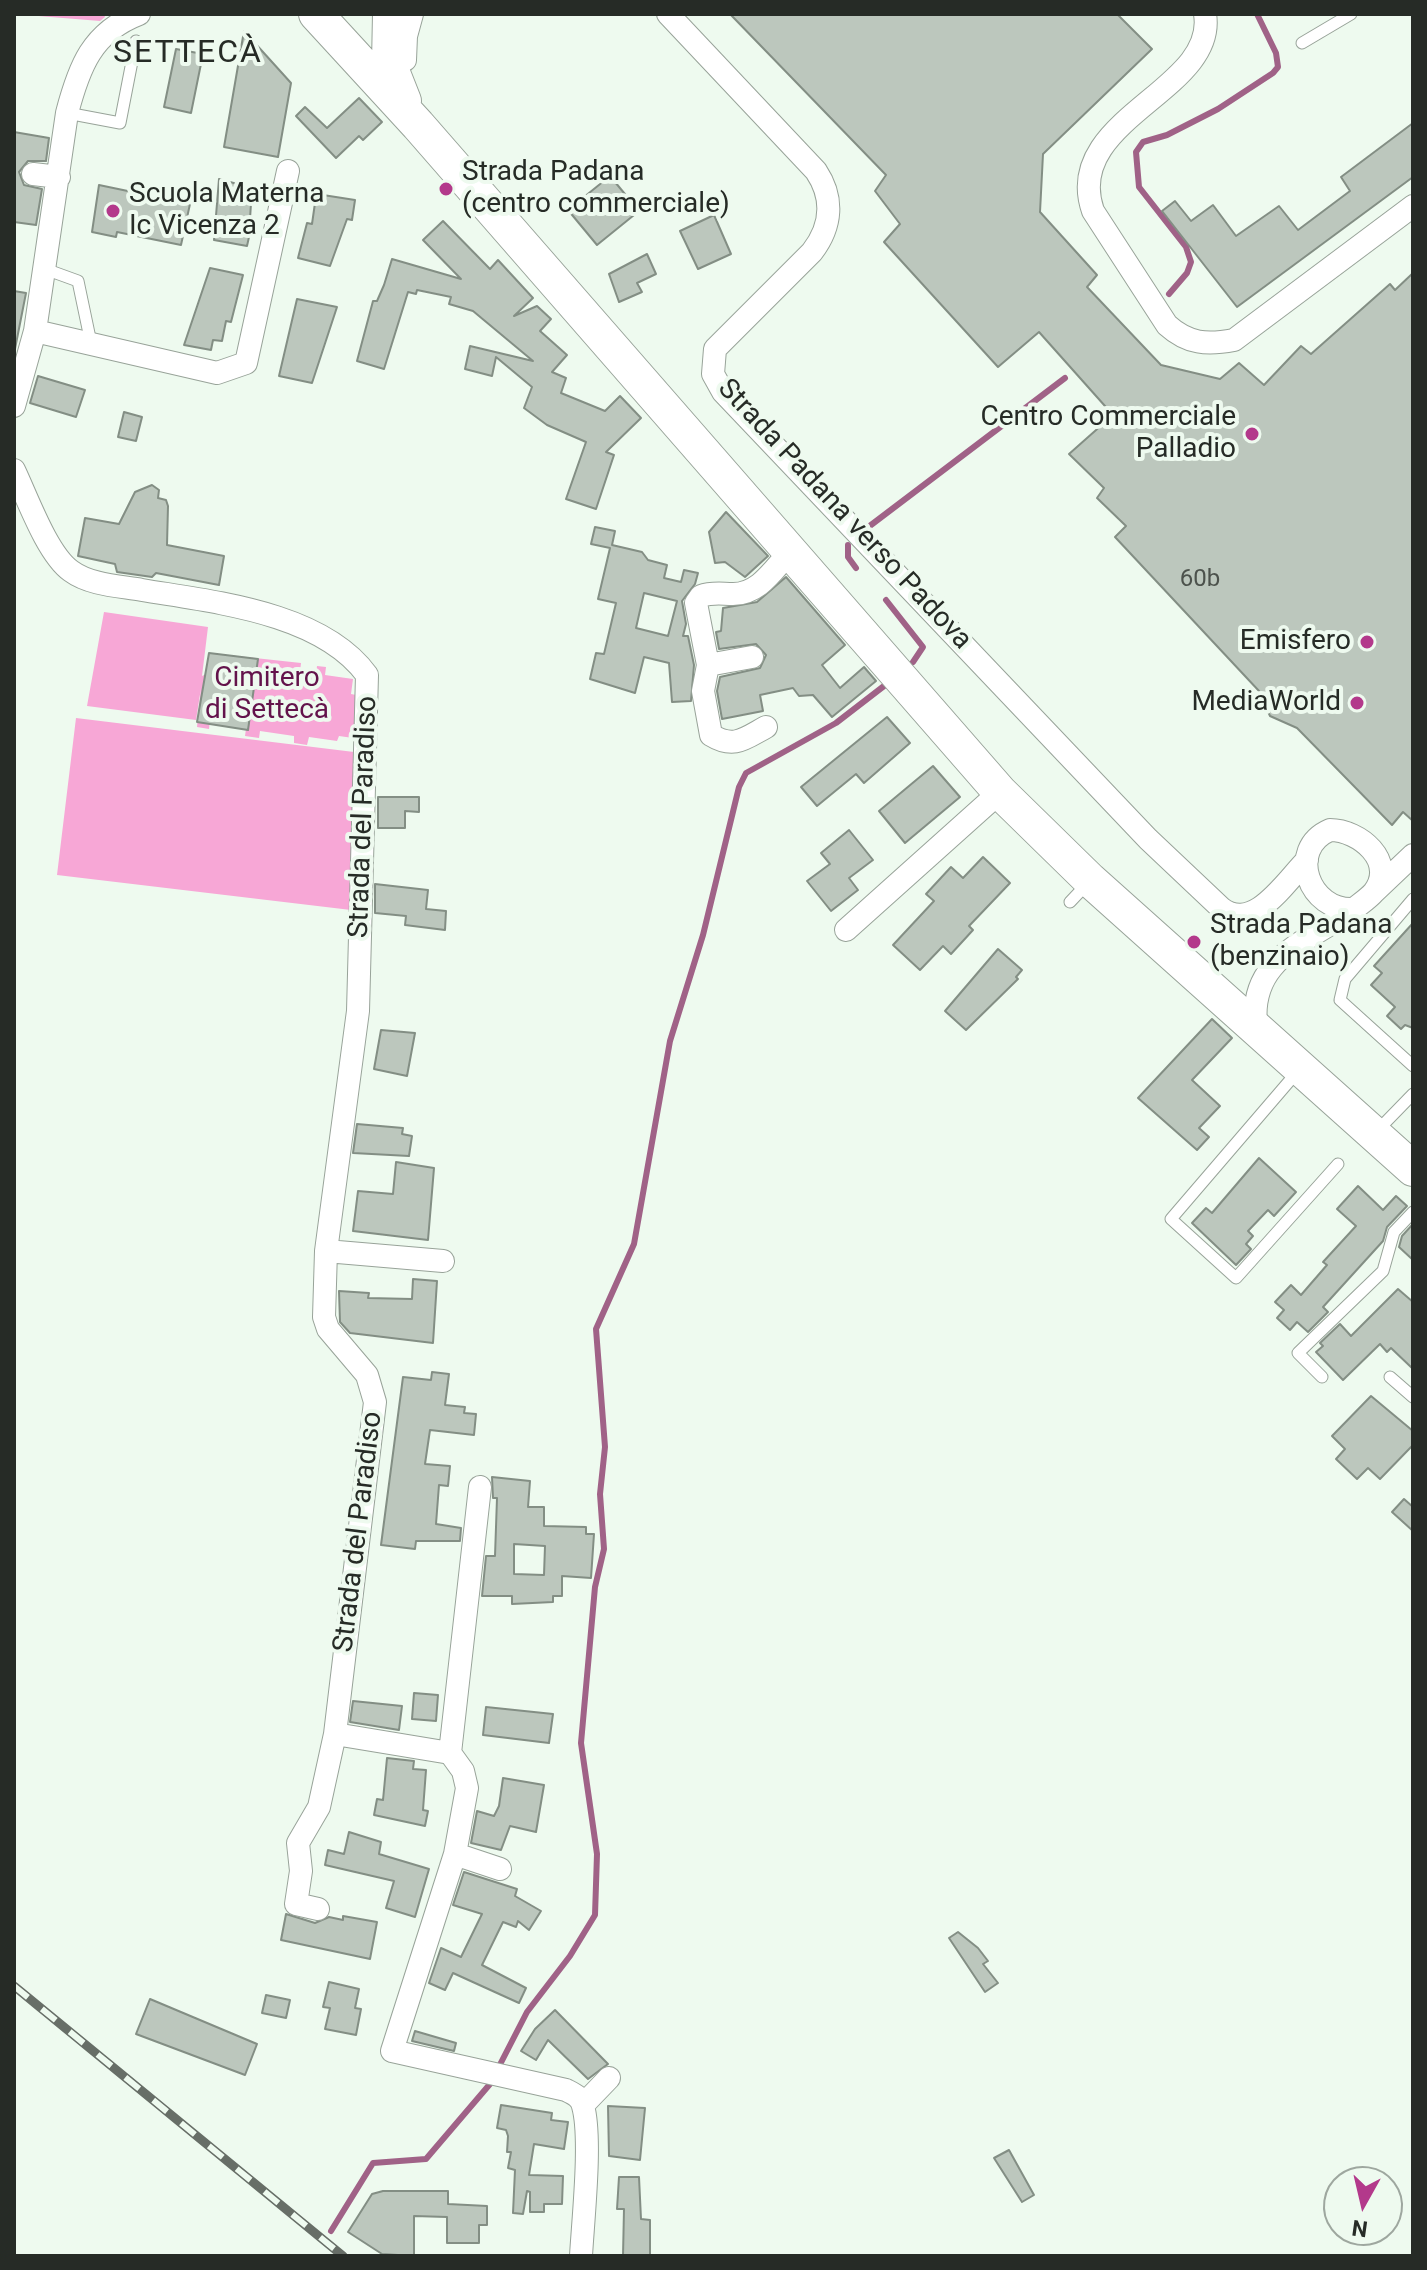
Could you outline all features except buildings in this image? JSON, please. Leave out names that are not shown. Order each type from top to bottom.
[{"type":"main road","points":[[325,25],[355,43],[365,41],[398,17]]},
{"type":"main road","points":[[398,17],[387,49],[392,77],[418,125]]},
{"type":"main road","points":[[325,25],[418,125],[1000,792],[1080,891],[1257,1033],[1413,1169]]},
{"type":"street","points":[[14,406],[35,331],[67,113],[75,83],[94,43],[125,19],[139,14]]},
{"type":"street","name":"Strada Padana verso Padova","points":[[668,14],[816,171],[829,201],[824,234],[812,252],[719,341],[712,366],[718,384],[1165,856],[1221,908],[1239,917],[1257,911],[1307,860],[1316,839],[1330,830],[1347,832],[1371,847]]},
{"type":"street","points":[[1205,14],[1205,33],[1199,47],[1180,72],[1095,154],[1089,168],[1087,195],[1093,211],[1167,325],[1182,338],[1200,342],[1234,340],[1413,206]]},
{"type":"street","points":[[398,17],[410,84],[458,174]]},
{"type":"street","points":[[35,331],[217,373],[246,363],[288,171]]},
{"type":"street","points":[[33,174],[59,177]]},
{"type":"street","name":"Strada del Paradiso","points":[[14,470],[55,553],[70,570],[110,584],[240,607],[280,618],[347,654],[367,675],[358,1011],[326,1251],[324,1317],[328,1329],[367,1375],[375,1402],[335,1734],[319,1807],[298,1843],[301,1871],[296,1904],[318,1909]]},
{"type":"street","points":[[766,727],[736,744],[724,743],[711,735],[703,691],[708,665],[696,603],[701,596],[755,590],[789,553]]},
{"type":"street","points":[[708,665],[752,657]]},
{"type":"street","points":[[846,930],[1000,792]]},
{"type":"street","points":[[1373,893],[1380,869],[1371,847],[1404,849],[1413,843]]},
{"type":"street","points":[[1257,1033],[1255,1000],[1266,971],[1354,909],[1413,855]]},
{"type":"street","name":"Strada Padana verso Padova","points":[[1165,856],[1178,878],[1218,920],[1232,928],[1246,930],[1260,926],[1297,894],[1320,898],[1335,907],[1354,909]]},
{"type":"street","points":[[1307,860],[1307,875],[1320,898]]},
{"type":"street","points":[[326,1251],[443,1261]]},
{"type":"street","points":[[480,1487],[450,1753],[463,1771],[467,1788],[455,1854],[392,2051],[566,2090],[577,2096],[583,2105],[581,2256]]},
{"type":"street","points":[[335,1734],[450,1753]]},
{"type":"street","points":[[455,1854],[500,1869]]},
{"type":"street","points":[[583,2105],[609,2078]]},
{"type":"lane","points":[[1302,43],[1351,14]]},
{"type":"lane","points":[[67,113],[120,123],[136,41]]},
{"type":"lane","points":[[45,269],[78,281],[91,344]]},
{"type":"lane","points":[[1413,899],[1345,979],[1340,1000],[1413,1066]]},
{"type":"lane","points":[[1299,1070],[1171,1219],[1236,1278],[1338,1164]]},
{"type":"lane","points":[[1374,1135],[1413,1094]]},
{"type":"lane","points":[[1322,1377],[1298,1353],[1383,1271],[1394,1232],[1413,1212]]},
{"type":"lane","points":[[1390,1377],[1413,1397]]},
{"type":"green space","points":[[14,14],[104,14],[105,17],[100,21]]},
{"type":"green space","name":"Cimitero di Settecà","points":[[104,612],[208,627],[202,676],[206,674],[209,653],[301,663],[300,672],[316,674],[317,666],[326,667],[325,675],[353,679],[351,694],[361,696],[353,738],[339,736],[337,741],[309,737],[307,745],[294,743],[294,736],[260,731],[259,738],[245,736],[246,729],[217,725],[218,721],[210,720],[209,729],[197,727],[201,688],[196,720],[87,706]]},
{"type":"green space","points":[[76,718],[354,752],[351,910],[57,875]]},
{"type":"waterway","points":[[1169,294],[1187,273],[1191,262],[1186,247],[1139,187],[1136,152],[1143,142],[1167,135],[1218,109],[1273,73],[1278,67],[1276,53],[1257,14]]},
{"type":"waterway","points":[[867,528],[1065,378]]},
{"type":"waterway","points":[[848,545],[848,557],[856,568]]},
{"type":"waterway","points":[[886,600],[923,647],[913,662]]},
{"type":"waterway","points":[[331,2231],[373,2163],[426,2159],[490,2084],[527,2012],[570,1956],[595,1915],[597,1854],[581,1743],[595,1587],[604,1549],[600,1494],[605,1447],[596,1329],[634,1244],[670,1041],[703,935],[739,787],[746,773],[836,723],[884,686]]},
{"type":"railway","points":[[14,1986],[343,2256]]},
{"type":"place","name":"Strada Padana (centro commerciale)","points":[[446,189]]},
{"type":"place","name":"Scuola Materna Ic Vicenza 2","points":[[113,211]]},
{"type":"place","name":"Centro Commerciale Palladio","points":[[1252,434]]},
{"type":"place","name":"Emisfero","points":[[1367,642]]},
{"type":"place","name":"MediaWorld","points":[[1357,703]]},
{"type":"place","name":"Strada Padana (benzinaio)","points":[[1194,942]]},
{"type":"district","name":"SETTECÀ","points":[[188,54]]}]
